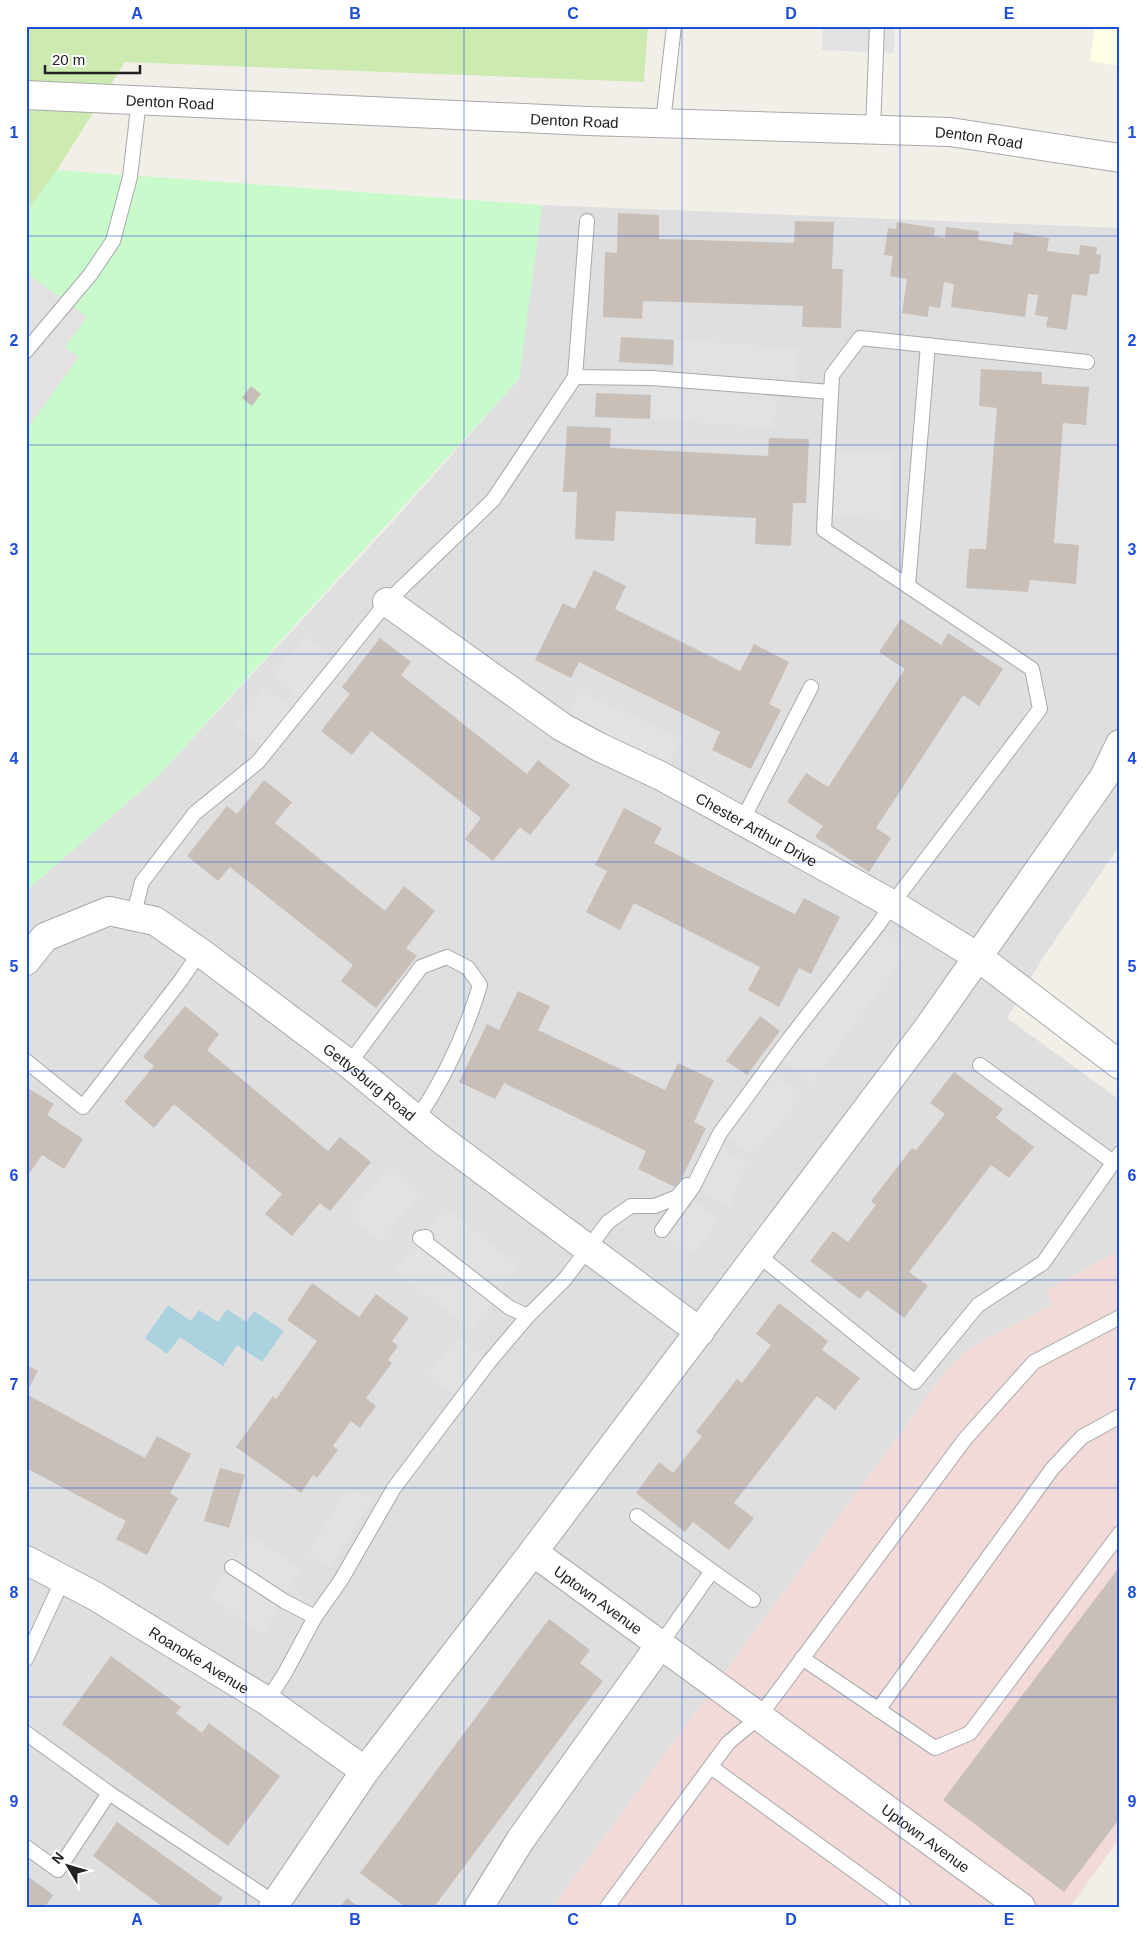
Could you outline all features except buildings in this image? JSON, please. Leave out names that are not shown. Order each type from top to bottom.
[{"type":"street","name":"Denton Road","points":[[26,95],[587,121],[950,132],[1120,158]]},
{"type":"street","name":"Chester Arthur Drive","points":[[387,602],[562,727],[599,747],[661,776],[892,904],[978,957],[1120,1065]]},
{"type":"street","points":[[274,1905],[365,1771],[700,1332],[928,1028],[1104,777],[1120,744]]},
{"type":"street","name":"Gettysburg Road","points":[[26,961],[45,937],[108,911],[155,921],[200,952],[349,1064],[417,1120],[700,1332]]},
{"type":"street","name":"Uptown Avenue","points":[[532,1552],[1017,1906]]},
{"type":"street","name":"Roanoke Avenue","points":[[26,1560],[95,1596],[266,1701],[365,1771]]},
{"type":"street","points":[[479,1907],[521,1839],[660,1645]]},
{"type":"lane","points":[[663,122],[674,26]]},
{"type":"lane","points":[[873,129],[877,26]]},
{"type":"lane","points":[[26,351],[90,275],[113,241],[130,177],[139,100]]},
{"type":"lane","points":[[133,917],[142,882],[195,814],[258,762],[387,602],[493,500],[575,377],[587,221]]},
{"type":"lane","points":[[662,1230],[688,1196],[720,1133],[789,1039],[878,925],[1040,709],[1032,669],[824,530],[832,374],[860,338],[1087,362]]},
{"type":"lane","points":[[908,586],[928,345]]},
{"type":"lane","points":[[575,377],[652,378],[831,392]]},
{"type":"lane","points":[[742,821],[811,686]]},
{"type":"lane","points":[[26,1061],[83,1107],[181,980],[200,952]]},
{"type":"lane","points":[[349,1064],[421,967],[447,957],[468,968],[480,985],[472,1012],[435,1093],[417,1120]]},
{"type":"lane","points":[[757,1254],[915,1382],[978,1305],[1043,1262],[1116,1157],[980,1065]]},
{"type":"lane","points":[[266,1701],[285,1672],[315,1617],[341,1580],[394,1488],[460,1399],[528,1316],[565,1279],[608,1222],[631,1206],[655,1206],[677,1197],[706,1162]]},
{"type":"lane","points":[[426,1238],[420,1238],[510,1308],[528,1316]]},
{"type":"lane","points":[[607,1907],[728,1743],[759,1716],[965,1439],[1034,1362],[1120,1317]]},
{"type":"lane","points":[[878,1710],[1052,1469],[1082,1437],[1120,1416]]},
{"type":"lane","points":[[637,1516],[753,1600]]},
{"type":"lane","points":[[802,1658],[935,1748],[970,1734],[1120,1533]]},
{"type":"lane","points":[[232,1567],[284,1601],[315,1617]]},
{"type":"lane","points":[[660,1645],[712,1571]]},
{"type":"lane","points":[[26,1659],[62,1579]]},
{"type":"lane","points":[[26,1733],[109,1793],[274,1905]]},
{"type":"lane","points":[[710,1767],[904,1907]]},
{"type":"lane","points":[[26,1847],[58,1870],[109,1793]]},
{"type":"shaded area","points":[[823,26],[895,26],[894,53],[822,50]]},
{"type":"shaded area","points":[[1095,26],[1120,26],[1120,66],[1090,61]]},
{"type":"shaded area","points":[[542,205],[1120,228],[1120,845],[1044,956],[1007,1018],[1120,1100],[1120,1250],[1046,1291],[1054,1305],[971,1347],[944,1374],[553,1907],[26,1907],[26,891],[158,776],[388,527],[518,380]]},
{"type":"shaded area","points":[[28,274],[87,317],[65,347],[79,357],[26,430],[26,276]]},
{"type":"shaded area","points":[[674,340],[798,348],[796,388],[779,387],[773,428],[650,419],[652,378],[673,380]]},
{"type":"shaded area","points":[[828,450],[894,453],[891,520],[824,516]]},
{"type":"shaded area","points":[[305,636],[338,663],[267,751],[235,725],[265,686],[285,703],[295,691],[274,674]]},
{"type":"shaded area","points":[[581,691],[682,740],[661,776],[562,727]]},
{"type":"shaded area","points":[[878,925],[908,951],[811,1084],[777,1056]]},
{"type":"shaded area","points":[[766,1069],[803,1095],[753,1155],[720,1133]]},
{"type":"shaded area","points":[[714,1146],[747,1162],[729,1207],[693,1187]]},
{"type":"shaded area","points":[[390,1165],[421,1192],[380,1242],[348,1217]]},
{"type":"shaded area","points":[[688,1196],[719,1219],[693,1254],[662,1230]]},
{"type":"shaded area","points":[[444,1207],[520,1266],[471,1330],[395,1271]]},
{"type":"shaded area","points":[[1120,1250],[1120,1838],[1070,1907],[553,1907],[944,1374],[971,1347],[1053,1305],[1046,1291]]},
{"type":"shaded area","points":[[458,1337],[489,1362],[460,1399],[427,1376]]},
{"type":"shaded area","points":[[349,1486],[372,1501],[329,1568],[308,1554]]},
{"type":"shaded area","points":[[250,1535],[301,1568],[263,1635],[209,1596],[232,1567]]},
{"type":"green space","points":[[26,26],[648,26],[644,82],[125,62],[57,170],[26,212]]},
{"type":"green space","points":[[57,170],[542,205],[519,379],[158,776],[26,891],[26,212]]},
{"type":"water","points":[[168,1305],[191,1321],[199,1310],[218,1322],[227,1309],[246,1322],[254,1311],[284,1331],[262,1362],[237,1345],[223,1366],[180,1337],[167,1354],[145,1338]]}]
